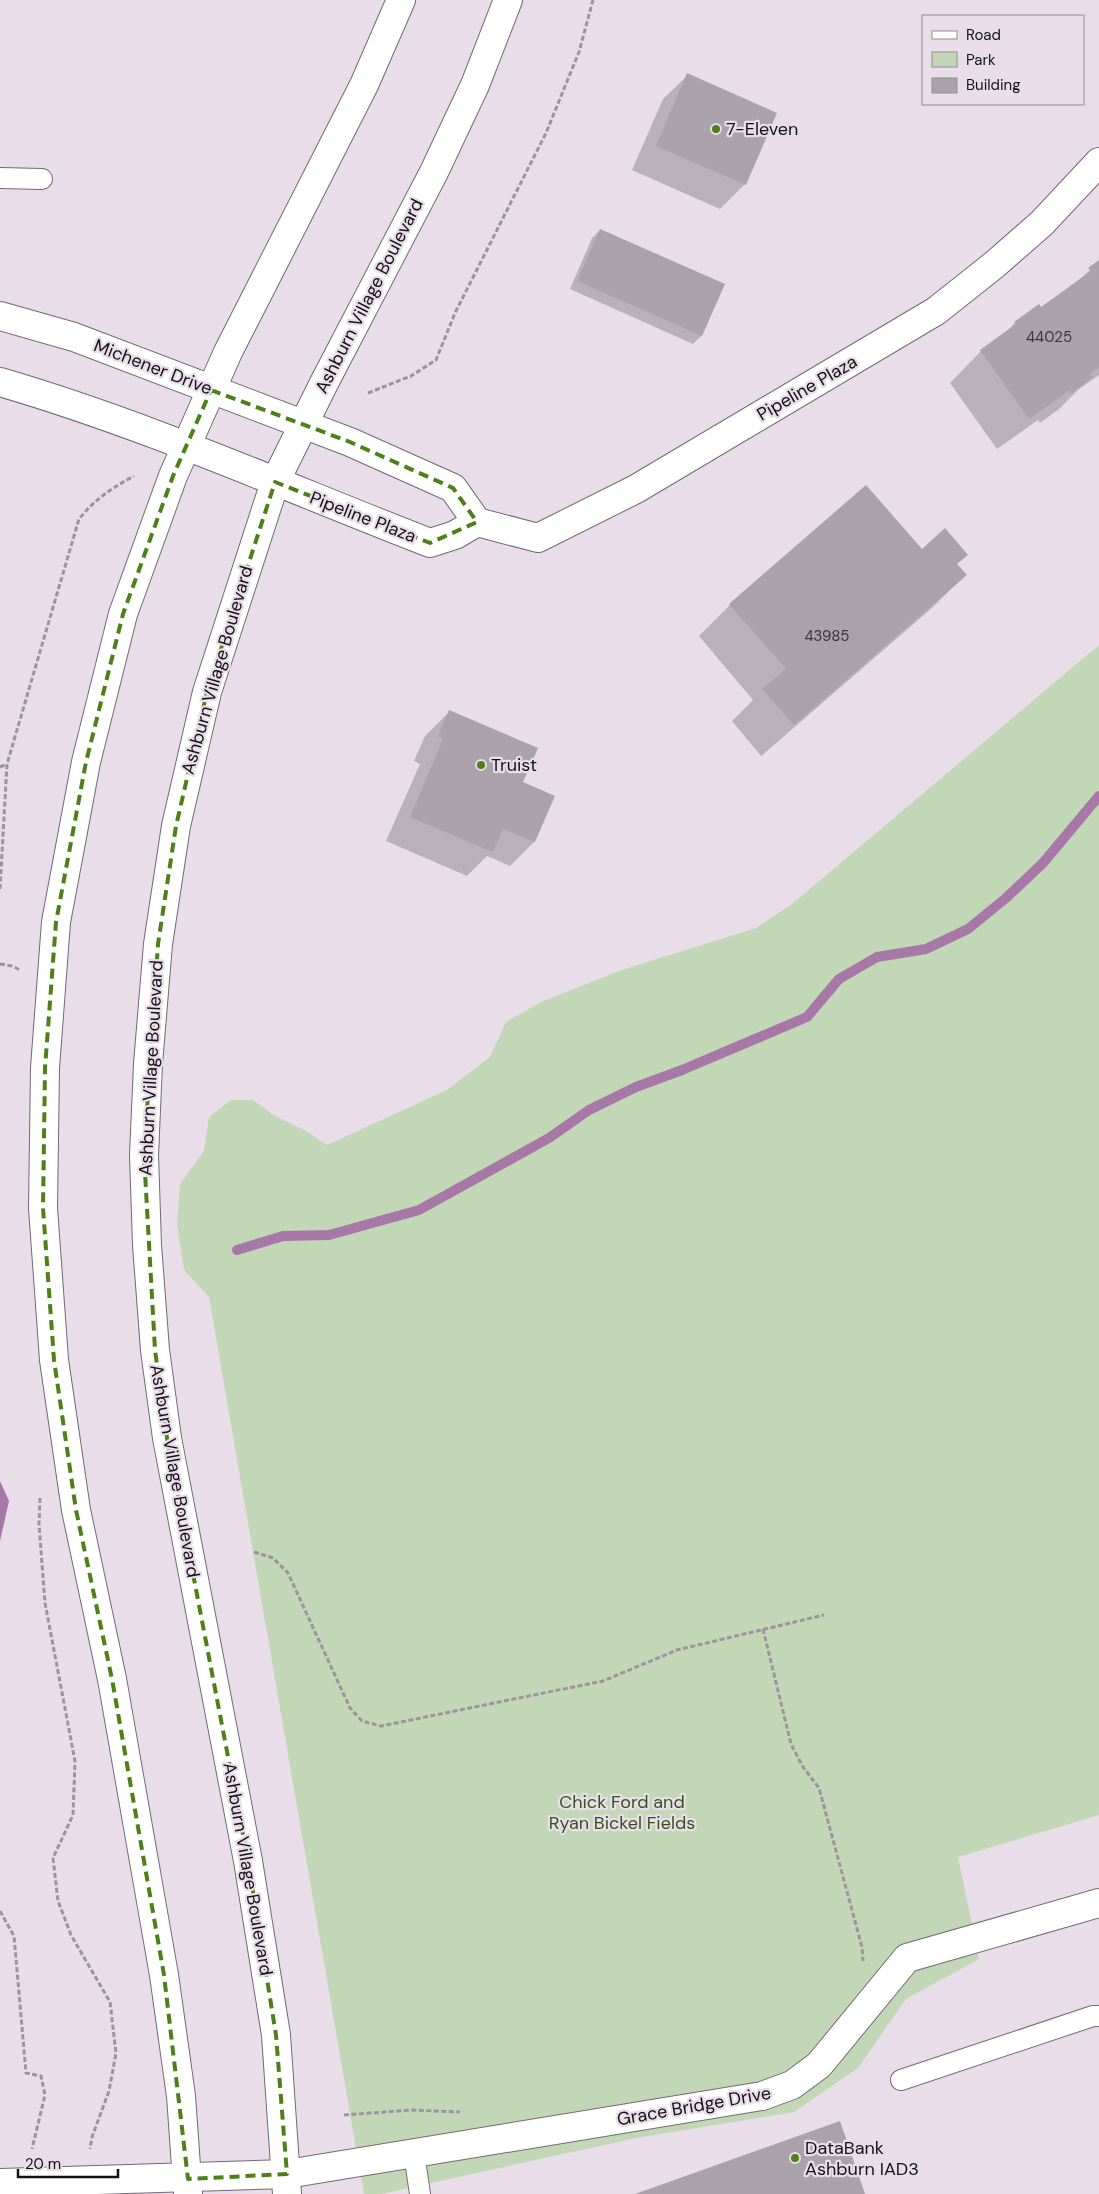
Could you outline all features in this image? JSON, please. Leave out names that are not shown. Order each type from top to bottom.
[{"type":"main road","points":[[188,2186],[181,2096],[158,1936],[112,1679],[73,1492],[54,1360],[43,1208],[45,1068],[56,922],[86,762],[123,614],[173,476],[228,352],[364,85],[401,0]]},
{"type":"main road","name":"Ashburn Village Boulevard","points":[[287,2184],[276,2036],[244,1841],[165,1428],[155,1350],[147,1245],[144,1155],[148,1064],[158,944],[176,826],[207,692],[275,482],[434,172],[475,85],[508,0]]},
{"type":"main road","name":"Pipeline Plaza","points":[[275,482],[430,543],[455,535],[477,522],[538,538],[636,489],[936,311],[994,265],[1042,223],[1099,162]]},
{"type":"main road","name":"Michener Drive","points":[[0,316],[74,337],[211,390],[304,423]]},
{"type":"main road","points":[[0,382],[55,400],[275,482]]},
{"type":"main road","points":[[304,423],[453,488],[477,522]]},
{"type":"main road","name":"Grace Bridge Drive","points":[[0,2183],[188,2186],[287,2184],[414,2153],[762,2096],[792,2086],[819,2065],[907,1958],[1099,1903]]},
{"type":"lane","points":[[0,178],[42,178]]},
{"type":"lane","points":[[901,2080],[1094,2016],[1099,2016]]},
{"type":"lane","points":[[414,2153],[420,2194]]},
{"type":"path","points":[[368,394],[411,376],[436,360],[455,313],[546,132],[579,52],[593,0]]},
{"type":"path","points":[[0,889],[7,764],[79,519],[91,504],[111,488],[134,476]]},
{"type":"path","points":[[0,767],[7,764]]},
{"type":"path","points":[[254,1552],[272,1558],[288,1573],[350,1708],[362,1721],[381,1726],[603,1682],[677,1650],[824,1615]]},
{"type":"path","points":[[763,1629],[792,1744],[804,1767],[819,1788],[827,1811],[862,1947],[863,1964]]},
{"type":"path","points":[[0,1911],[14,1936],[26,2073],[41,2076],[45,2095],[32,2149]]},
{"type":"path","points":[[344,2115],[412,2110],[468,2112]]},
{"type":"path","points":[[89,2153],[92,2137]]},
{"type":"highlighted area","points":[[211,390],[350,442],[453,488],[477,522],[430,543],[275,482],[207,692],[176,826],[158,944],[144,1155],[155,1350],[167,1438],[248,1861],[276,2035],[287,2174],[188,2179],[164,1975],[112,1679],[76,1510],[54,1360],[43,1208],[45,1068],[56,922],[86,762],[123,614],[173,476]]},
{"type":"green space","name":"Chick Ford and Ryan Bickel Fields","points":[[1099,645],[1099,1815],[958,1857],[979,1959],[906,1999],[858,2068],[794,2112],[636,2138],[381,2194],[364,2194],[209,1297],[184,1270],[177,1224],[180,1184],[204,1151],[209,1117],[231,1100],[253,1100],[273,1115],[306,1131],[327,1145],[447,1090],[490,1057],[506,1022],[541,1002],[622,970],[756,928],[792,904]]},
{"type":"shaded area","points":[[0,1481],[9,1501],[0,1541]]},
{"type":"building","name":"7-Eleven","points":[[687,73],[777,113],[746,185],[656,146]]},
{"type":"building","points":[[600,229],[725,284],[702,336],[577,281]]},
{"type":"building","points":[[1099,260],[1099,367],[1090,374],[1093,377],[1072,393],[1070,390],[1029,419],[980,350],[1016,324],[1014,322],[1039,304],[1041,307],[1091,271],[1088,268]]},
{"type":"building","points":[[866,485],[922,549],[945,528],[968,555],[957,564],[967,575],[794,725],[762,689],[786,669],[729,604]]},
{"type":"building","name":"Truist","points":[[449,710],[538,748],[523,782],[555,796],[535,842],[503,829],[493,852],[410,817],[443,739],[438,736]]},
{"type":"building","name":"DataBank Ashburn IAD3","points":[[840,2121],[865,2194],[635,2194]]},
{"type":"waterway","points":[[237,1250],[283,1236],[329,1235],[419,1210],[549,1138],[589,1110],[636,1087],[682,1070],[807,1017],[839,979],[877,957],[926,949],[968,929],[1006,898],[1043,863],[1099,796]]},
{"type":"place","name":"7-Eleven","points":[[716,129]]},
{"type":"place","name":"Truist","points":[[481,765]]},
{"type":"place","name":"DataBank Ashburn IAD3","points":[[795,2158]]}]
